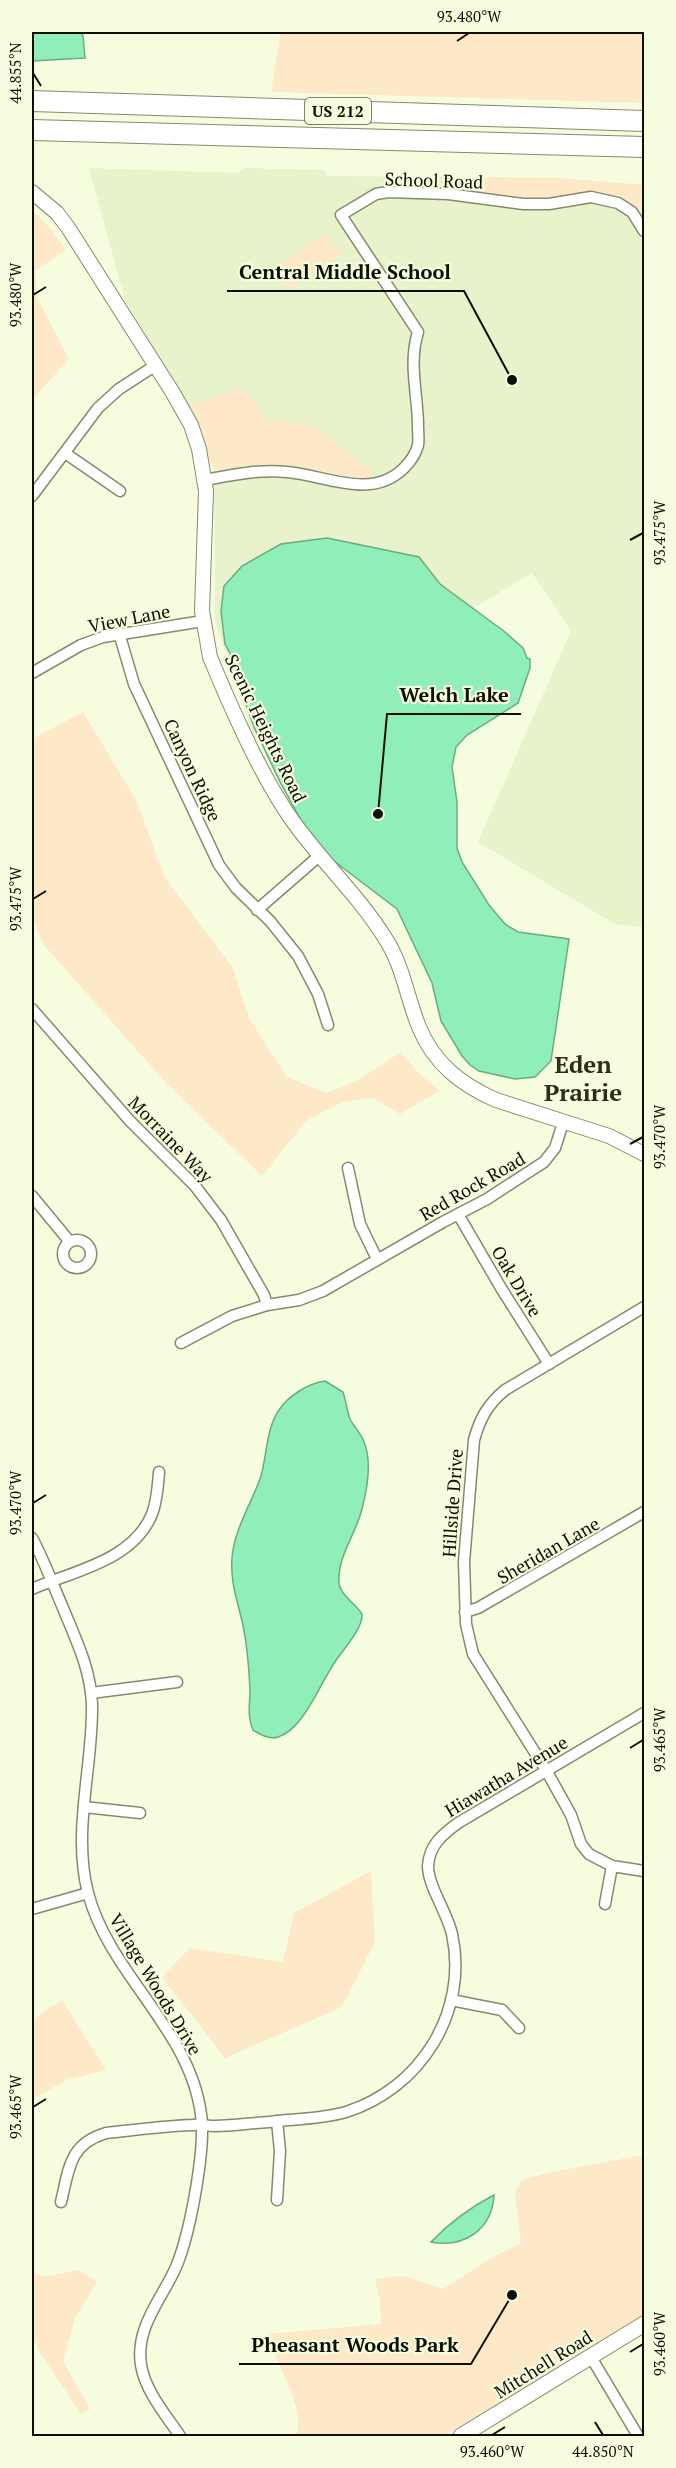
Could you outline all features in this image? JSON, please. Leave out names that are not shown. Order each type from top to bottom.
[{"type":"highway","name":"US 212","points":[[32,101],[645,121]]},
{"type":"highway","name":"US 212","points":[[32,132],[70,131],[645,147]]},
{"type":"main road","name":"Mitchell Road","points":[[462,2436],[645,2324]]},
{"type":"street","name":"Scenic Heights Road","points":[[32,192],[57,213],[69,229],[156,365],[190,425],[199,449],[205,480],[201,601],[210,657],[264,772],[291,819],[386,938],[399,966],[418,1026],[426,1042],[449,1072],[461,1082],[496,1101],[609,1136],[645,1154]]},
{"type":"street","name":"School Road","points":[[205,480],[240,474],[284,471],[368,486],[392,478],[410,462],[418,444],[418,418],[412,369],[418,332],[341,215],[376,194],[438,194],[524,204],[549,204],[591,197],[603,198],[618,203],[632,212],[645,231]]},
{"type":"street","points":[[32,496],[98,408],[109,397],[156,365]]},
{"type":"street","points":[[66,453],[120,491]]},
{"type":"street","name":"View Lane","points":[[32,673],[81,645],[119,633],[203,621]]},
{"type":"street","name":"Canyon Ridge","points":[[119,633],[134,684],[212,851],[236,888],[270,921],[298,956],[318,994],[327,1026]]},
{"type":"street","points":[[257,910],[319,856]]},
{"type":"street","name":"Morraine Way","points":[[32,1009],[116,1107],[180,1170],[210,1204],[264,1295],[267,1305]]},
{"type":"street","name":"Red Rock Road","points":[[182,1343],[232,1316],[267,1305],[299,1300],[324,1291],[504,1189],[544,1162],[555,1148],[563,1122]]},
{"type":"street","points":[[348,1168],[360,1224],[377,1259]]},
{"type":"street","points":[[32,1196],[70,1242]]},
{"type":"street","name":"Oak Drive","points":[[458,1214],[549,1364]]},
{"type":"street","name":"Hillside Drive","points":[[612,1866],[589,1854],[581,1844],[571,1815],[546,1770],[482,1670],[468,1639],[464,1562],[474,1440],[478,1425],[488,1406],[549,1364],[645,1307]]},
{"type":"street","points":[[32,1589],[113,1556],[135,1540],[151,1516],[156,1502],[159,1472]]},
{"type":"street","name":"Sheridan Lane","points":[[465,1612],[478,1608],[645,1512]]},
{"type":"street","name":"Village Woods Drive","points":[[32,1538],[84,1659],[91,1693],[92,1722],[84,1807],[83,1857],[88,1893],[110,1942],[183,2060],[193,2084],[202,2125],[198,2177],[182,2250],[172,2274],[148,2317],[142,2332],[140,2348],[145,2380],[180,2436]]},
{"type":"street","points":[[91,1693],[177,1683]]},
{"type":"street","name":"Hiawatha Avenue","points":[[60,2202],[71,2159],[78,2149],[95,2136],[106,2133],[202,2125],[277,2121],[345,2112],[364,2105],[398,2085],[416,2069],[430,2049],[442,2029],[451,2000],[455,1958],[445,1911],[430,1878],[428,1868],[432,1848],[438,1839],[452,1827],[645,1713]]},
{"type":"street","points":[[84,1807],[140,1813]]},
{"type":"street","points":[[605,1904],[612,1866],[645,1871]]},
{"type":"street","points":[[32,1909],[88,1893]]},
{"type":"street","points":[[451,2000],[502,2010],[519,2028]]},
{"type":"street","points":[[277,2121],[280,2151],[277,2200]]},
{"type":"street","points":[[591,2357],[638,2436]]},
{"type":"shaded area","points":[[32,32],[81,32],[85,58],[32,61]]},
{"type":"shaded area","points":[[281,32],[644,32],[644,103],[271,92]]},
{"type":"shaded area","points":[[89,168],[238,173],[245,168],[324,170],[327,176],[556,178],[644,185],[644,927],[615,924],[478,842],[571,631],[532,573],[255,740],[215,621],[214,470],[188,406],[125,300]]},
{"type":"shaded area","points":[[474,177],[556,178],[644,185],[644,221],[632,207],[619,199],[606,195],[529,199],[508,197],[473,191]]},
{"type":"shaded area","points":[[32,210],[51,229],[66,250],[35,271],[39,301],[69,359],[32,400]]},
{"type":"shaded area","points":[[326,233],[340,255],[288,289],[275,267]]},
{"type":"shaded area","points":[[243,388],[267,419],[312,425],[373,472],[368,480],[289,464],[250,464],[214,470],[188,406]]},
{"type":"shaded area","points":[[327,538],[419,557],[440,584],[505,632],[523,648],[527,658],[530,659],[530,668],[518,703],[467,735],[456,747],[452,767],[457,802],[457,848],[462,862],[489,905],[505,924],[518,932],[569,939],[551,1061],[535,1077],[515,1079],[479,1071],[462,1056],[441,1021],[432,983],[397,909],[330,858],[304,826],[254,727],[236,676],[236,664],[225,644],[221,611],[224,586],[242,566],[281,544]]},
{"type":"shaded area","points":[[83,712],[136,800],[165,878],[233,968],[249,1018],[287,1077],[326,1093],[357,1081],[401,1052],[439,1091],[400,1114],[373,1098],[342,1102],[306,1121],[262,1176],[165,1082],[43,944],[32,916],[32,739]]},
{"type":"shaded area","points":[[325,1381],[343,1392],[350,1419],[363,1439],[368,1458],[367,1484],[362,1509],[339,1573],[341,1588],[362,1615],[356,1633],[329,1671],[304,1715],[287,1732],[271,1738],[253,1730],[250,1720],[247,1649],[232,1576],[233,1547],[261,1476],[269,1434],[275,1417],[293,1395],[312,1384]]},
{"type":"shaded area","points":[[371,1871],[375,1942],[342,2007],[225,2058],[162,1977],[190,1948],[283,1962],[294,1913]]},
{"type":"shaded area","points":[[62,2000],[106,2070],[66,2080],[32,2100],[32,2020]]},
{"type":"shaded area","points":[[644,2155],[644,2314],[444,2436],[295,2436],[298,2414],[267,2334],[381,2324],[380,2301],[375,2279],[403,2276],[443,2289],[493,2257],[521,2243],[515,2193],[522,2180],[547,2173]]},
{"type":"shaded area","points":[[494,2195],[488,2218],[474,2234],[454,2242],[431,2242],[460,2216]]},
{"type":"shaded area","points":[[32,2270],[43,2277],[79,2270],[97,2282],[75,2318],[63,2361],[90,2409],[81,2414],[39,2351],[32,2334]]},
{"type":"place","name":"Central Middle School","points":[[512,380]]},
{"type":"place","name":"Welch Lake","points":[[378,814]]},
{"type":"place","name":"Pheasant Woods Park","points":[[512,2295]]},
{"type":"district","name":"Eden Prairie","points":[[583,1078]]}]
